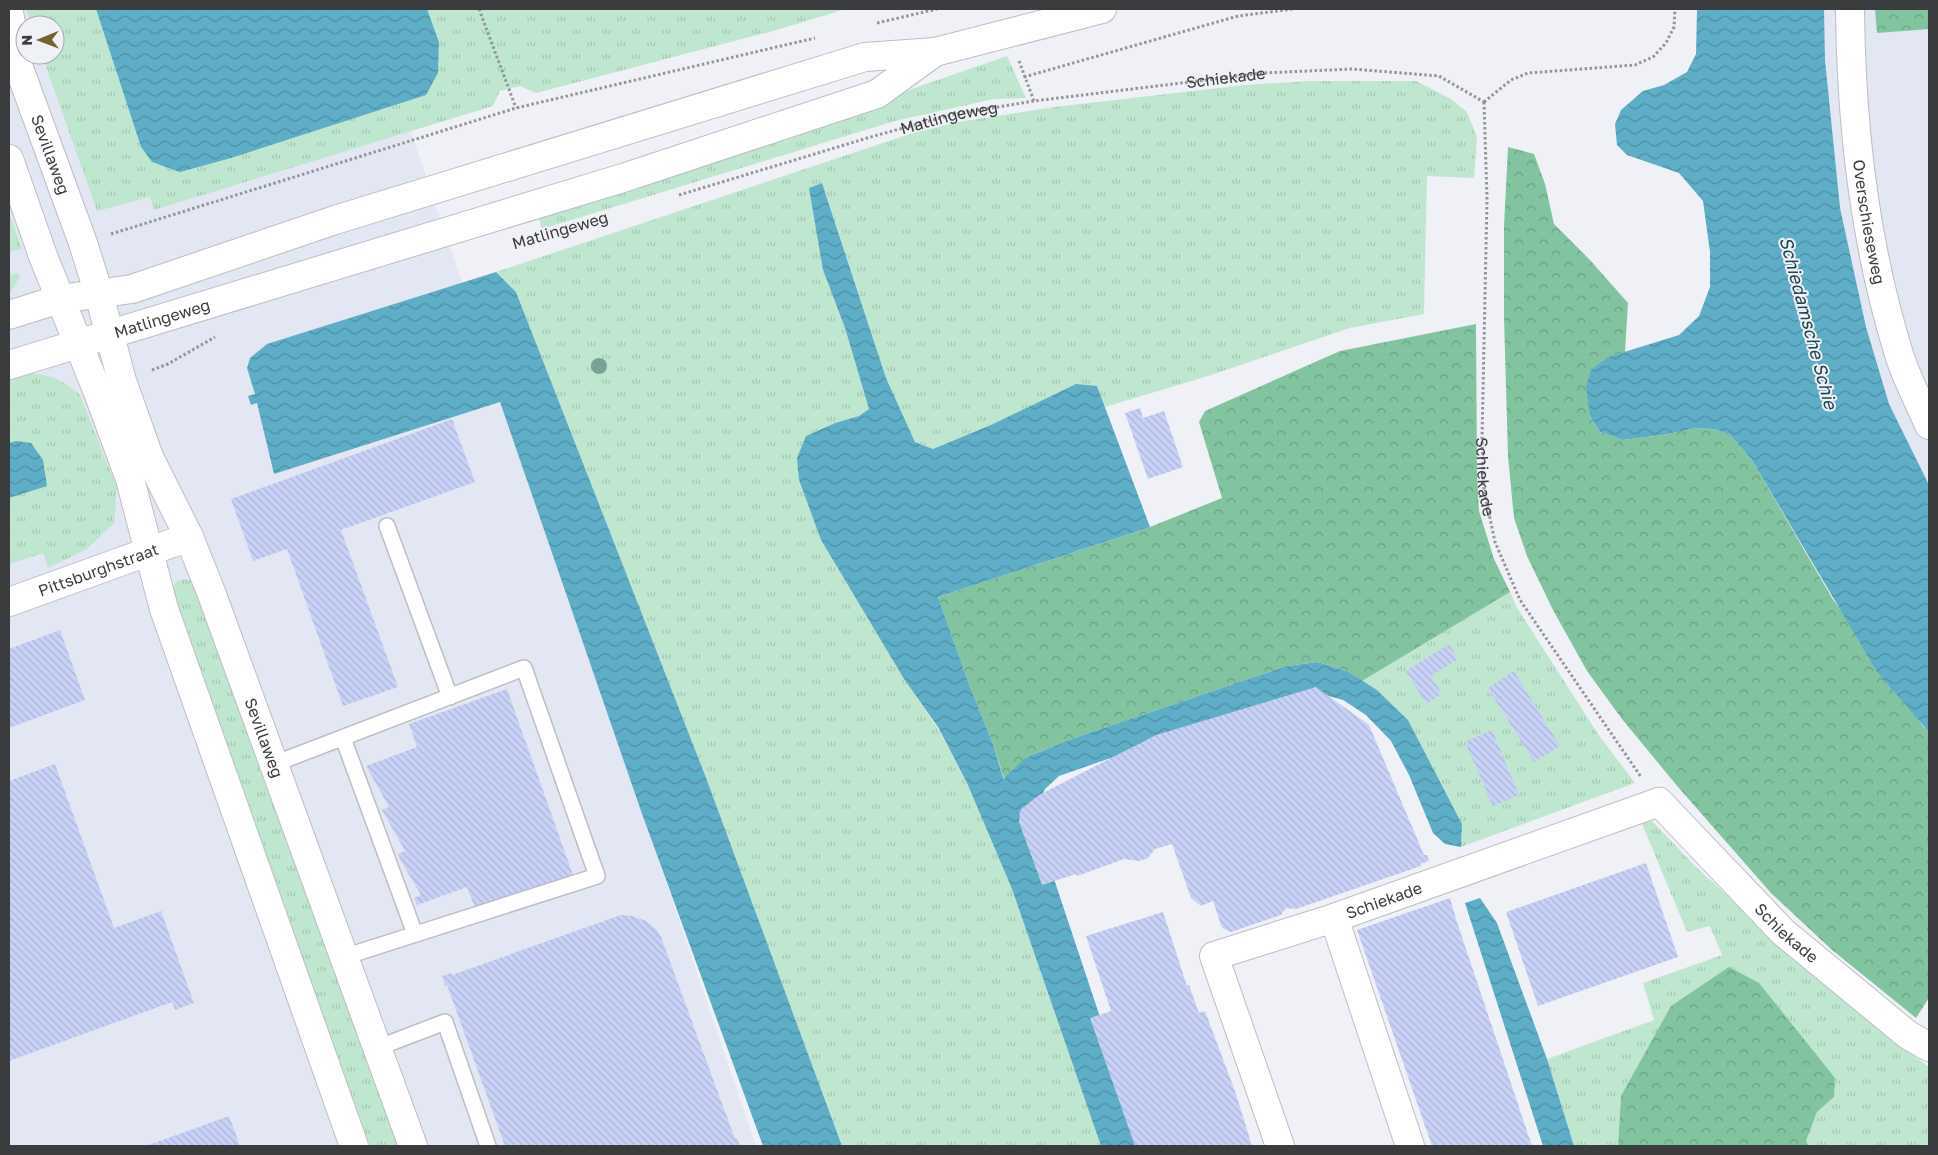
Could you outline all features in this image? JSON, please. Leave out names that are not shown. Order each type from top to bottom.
[{"type":"street","name":"Matlingeweg","points":[[9,315],[60,299],[132,289],[336,220],[865,57],[934,52],[1102,9]]},
{"type":"street","name":"Overschieseweg","points":[[1850,9],[1851,70],[1860,171],[1874,264],[1898,353],[1929,425]]},
{"type":"street","name":"Sevillaweg","points":[[9,18],[19,68],[83,243],[99,294],[108,334],[122,381],[149,457],[189,537],[215,601],[413,1146]]},
{"type":"street","name":"Matlingeweg","points":[[9,365],[78,342],[626,177],[877,94],[934,52]]},
{"type":"street","points":[[9,158],[42,256],[78,342],[130,480],[164,609],[354,1146]]},
{"type":"street","name":"Pittsburghstraat","points":[[9,602],[189,537]]},
{"type":"street","name":"Schiekade","points":[[1280,1146],[1214,956],[1334,918],[1659,802],[1783,932],[1908,1035],[1929,1047]]},
{"type":"street","name":"Schiekade","points":[[1334,918],[1410,1146]]},
{"type":"lane","points":[[386,526],[450,696]]},
{"type":"lane","points":[[274,764],[524,668],[597,876],[344,957]]},
{"type":"lane","points":[[343,738],[415,934]]},
{"type":"lane","points":[[378,1048],[445,1022],[488,1146]]},
{"type":"path","points":[[479,9],[516,108]]},
{"type":"path","points":[[870,24],[937,9]]},
{"type":"path","points":[[1024,77],[1238,16],[1293,9]]},
{"type":"path","points":[[1484,102],[1510,80],[1528,73],[1635,65],[1653,57],[1666,43],[1674,27],[1675,9]]},
{"type":"path","points":[[1010,32],[1024,77],[1034,101]]},
{"type":"path","points":[[83,243],[516,108],[822,36]]},
{"type":"path","name":"Schiekade","points":[[1034,101],[1263,73],[1352,69],[1439,76],[1484,102],[1487,199],[1482,440],[1484,490],[1495,542],[1520,600],[1659,802]]},
{"type":"path","name":"Matlingeweg","points":[[674,196],[946,116],[1034,101]]},
{"type":"path","name":"Matlingeweg","points":[[122,381],[168,364],[221,334]]},
{"type":"shaded area","points":[[9,9],[369,9],[756,1146],[9,1146]]},
{"type":"shaded area","points":[[1781,9],[1929,9],[1929,560],[1919,549]]},
{"type":"green space","points":[[26,9],[96,9],[141,147],[438,73],[439,42],[427,9],[846,9],[773,31],[536,93],[520,86],[500,91],[493,106],[154,210],[150,197],[97,211],[46,65],[65,65],[65,15],[28,15]]},
{"type":"green space","points":[[1875,9],[1929,9],[1929,29],[1877,33]]},
{"type":"green space","points":[[1007,56],[1026,98],[994,99],[895,121],[542,229],[537,213],[792,135],[923,85]]},
{"type":"green space","points":[[1310,81],[1416,81],[1451,99],[1467,112],[1477,137],[1474,178],[1427,176],[1424,314],[1350,328],[1208,376],[1105,407],[1097,386],[993,424],[933,449],[915,442],[886,378],[825,191],[823,270],[845,328],[869,409],[859,416],[835,423],[806,436],[799,480],[821,540],[904,679],[937,727],[967,783],[1012,889],[1101,1146],[842,1146],[705,775],[516,292],[496,272],[910,134],[958,122],[1054,107],[1245,85]]},
{"type":"green space","points":[[1508,147],[1534,154],[1545,184],[1554,224],[1590,260],[1628,303],[1625,352],[1608,357],[1590,416],[1600,432],[1623,440],[1663,435],[1696,428],[1714,429],[1730,435],[1752,460],[1832,598],[1929,732],[1929,998],[1916,1018],[1831,949],[1771,893],[1678,787],[1622,719],[1587,671],[1553,610],[1527,556],[1514,518],[1508,456],[1504,317],[1504,226]]},
{"type":"green space","points":[[9,213],[22,249],[9,252]]},
{"type":"green space","points":[[18,273],[20,276],[9,295],[9,275]]},
{"type":"green space","points":[[1476,324],[1479,511],[1494,559],[1510,592],[1362,681],[1347,671],[1317,662],[1287,666],[1077,737],[1027,757],[1005,781],[938,597],[1150,527],[1222,498],[1199,422],[1205,411],[1340,351]]},
{"type":"green space","points":[[21,373],[45,375],[67,384],[80,395],[117,488],[114,523],[87,549],[48,568],[43,553],[9,564],[9,498],[47,485],[16,441],[9,443],[9,377]]},
{"type":"green space","points":[[189,580],[196,585],[399,1146],[370,1146],[172,596],[172,587],[177,581]]},
{"type":"green space","points":[[1510,592],[1516,606],[1598,734],[1635,783],[1461,847],[1462,824],[1408,720],[1377,690],[1362,681]]},
{"type":"green space","points":[[1652,821],[1697,868],[1771,935],[1887,1036],[1929,1067],[1929,1146],[1809,1146],[1806,1141],[1817,1112],[1834,1097],[1621,1096],[1618,1146],[1574,1146],[1547,1059],[1654,1020],[1643,983],[1722,955],[1710,926],[1687,932],[1642,824]]},
{"type":"green space","points":[[1729,967],[1759,983],[1835,1078],[1834,1097],[1817,1112],[1806,1141],[1809,1146],[1618,1146],[1621,1096],[1671,1006]]},
{"type":"water","points":[[96,9],[427,9],[439,42],[438,73],[426,95],[231,158],[180,172],[152,162],[141,147]]},
{"type":"water","name":"Schiedamsche Schie","points":[[1697,9],[1824,9],[1825,60],[1840,208],[1866,327],[1889,404],[1929,485],[1929,732],[1877,672],[1752,460],[1730,435],[1714,429],[1696,428],[1663,435],[1623,440],[1600,432],[1590,416],[1586,386],[1591,370],[1608,357],[1679,335],[1699,316],[1710,287],[1710,252],[1703,201],[1679,173],[1627,155],[1617,145],[1615,124],[1621,110],[1643,91],[1664,85],[1687,72],[1696,54]]},
{"type":"water","points":[[822,183],[886,378],[915,442],[933,449],[993,424],[1076,384],[1097,386],[1150,527],[938,597],[970,687],[993,744],[1004,780],[1027,757],[1077,737],[1287,666],[1317,662],[1347,671],[1377,690],[1408,720],[1462,824],[1461,847],[1445,844],[1433,833],[1409,775],[1391,741],[1366,715],[1343,700],[1321,694],[1297,693],[1059,776],[1045,789],[1038,803],[1049,864],[1143,1146],[1101,1146],[1012,889],[967,783],[938,727],[904,679],[821,540],[799,480],[797,458],[806,436],[835,423],[859,416],[869,409],[845,328],[823,270],[809,188]]},
{"type":"water","points":[[496,272],[516,292],[705,775],[842,1146],[763,1146],[641,811],[500,402],[274,474],[257,403],[251,405],[248,396],[255,394],[247,368],[250,358],[267,344]]},
{"type":"water","points":[[16,441],[31,443],[43,460],[47,486],[9,498],[9,443]]},
{"type":"water","points":[[1480,898],[1497,923],[1547,1059],[1574,1146],[1543,1146],[1465,903]]},
{"type":"building","points":[[1140,408],[1143,418],[1164,411],[1183,467],[1148,479],[1125,413]]},
{"type":"building","points":[[452,419],[475,482],[341,530],[398,687],[343,706],[287,549],[253,561],[231,499]]},
{"type":"building","points":[[60,630],[85,700],[9,728],[9,649]]},
{"type":"building","points":[[1449,644],[1458,659],[1431,676],[1442,694],[1426,704],[1406,671]]},
{"type":"building","points":[[1514,671],[1560,746],[1534,762],[1488,688]]},
{"type":"building","points":[[1316,687],[1369,725],[1424,855],[1427,855],[1429,861],[1420,864],[1421,866],[1296,909],[1286,908],[1281,915],[1231,932],[1222,928],[1213,901],[1201,906],[1191,898],[1172,844],[1155,849],[1148,858],[1139,861],[1124,859],[1077,876],[1076,874],[1042,885],[1019,822],[1020,810],[1039,795],[1156,735]]},
{"type":"building","points":[[507,689],[573,875],[476,910],[467,887],[417,905],[414,898],[421,895],[398,854],[405,851],[382,810],[389,807],[366,766],[417,747],[409,724]]},
{"type":"building","points":[[1492,730],[1519,795],[1493,806],[1465,742]]},
{"type":"building","points":[[55,764],[114,928],[161,911],[194,1003],[175,1010],[172,1002],[9,1061],[9,781]]},
{"type":"building","points":[[1646,863],[1678,957],[1538,1006],[1506,912]]},
{"type":"building","points":[[1450,898],[1532,1146],[1432,1146],[1357,930]]},
{"type":"building","points":[[1163,912],[1187,986],[1189,985],[1199,1013],[1205,1011],[1235,1091],[1252,1146],[1135,1146],[1090,1018],[1111,1011],[1086,936]]},
{"type":"building","points":[[621,915],[632,916],[646,921],[657,930],[661,937],[735,1139],[737,1138],[740,1146],[505,1146],[447,985],[445,986],[442,976],[451,973],[452,975]]},
{"type":"building","points":[[229,1116],[240,1146],[146,1146]]}]
